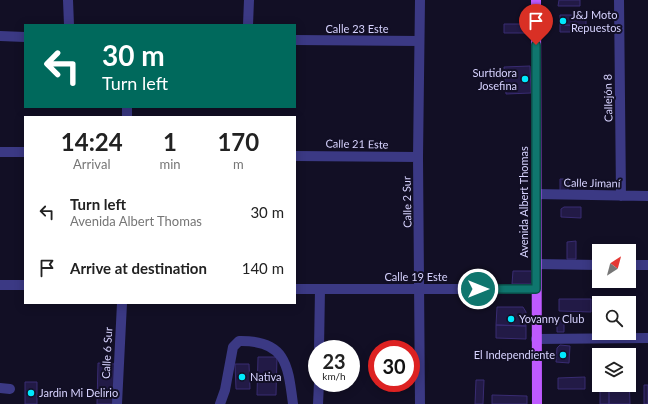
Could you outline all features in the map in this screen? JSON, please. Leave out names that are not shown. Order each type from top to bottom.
[{"type":"main road","name":"Avenida Albert Thomas","points":[[536,0],[537,404]]},
{"type":"street","points":[[68,0],[69,24]]},
{"type":"street","points":[[248,24],[249,0]]},
{"type":"street","name":"Calle 2 Sur","points":[[420,0],[418,157],[420,404]]},
{"type":"street","name":"Callejón 8","points":[[619,0],[621,196]]},
{"type":"street","points":[[0,36],[24,37]]},
{"type":"street","name":"Calle 23 Este","points":[[296,40],[419,41]]},
{"type":"street","points":[[0,152],[24,152]]},
{"type":"street","name":"Calle 21 Este","points":[[296,156],[418,157]]},
{"type":"street","name":"Calle Jimaní","points":[[536,194],[648,196]]},
{"type":"street","points":[[536,264],[592,265]]},
{"type":"street","points":[[636,265],[648,265]]},
{"type":"street","points":[[0,285],[24,286]]},
{"type":"street","name":"Calle 19 Este","points":[[296,288],[536,289]]},
{"type":"street","points":[[319,340],[320,289]]},
{"type":"street","name":"Calle 6 Sur","points":[[117,404],[122,304]]},
{"type":"street","points":[[536,339],[648,338]]},
{"type":"street","points":[[220,404],[226,390],[232,347],[239,341],[255,341],[274,349],[285,360],[290,380],[293,404]]},
{"type":"street","points":[[318,392],[318,404]]},
{"type":"building","points":[[559,0],[580,0],[580,6],[558,6]]},
{"type":"building","points":[[560,15],[586,15],[586,26],[560,25]]},
{"type":"building","points":[[504,24],[529,24],[529,33],[504,33]]},
{"type":"building","points":[[560,25],[577,25],[577,32],[560,32]]},
{"type":"building","points":[[530,66],[531,93],[506,94],[504,67]]},
{"type":"building","points":[[560,179],[568,179],[568,192],[560,192]]},
{"type":"building","points":[[564,207],[581,207],[581,218],[561,217],[561,209]]},
{"type":"building","points":[[576,241],[576,259],[567,259],[567,242]]},
{"type":"building","points":[[513,271],[534,271],[534,284],[512,284]]},
{"type":"building","points":[[559,299],[591,299],[591,312],[559,311]]},
{"type":"building","name":"Yovanny Club","points":[[497,307],[523,307],[526,312],[526,326],[496,325]]},
{"type":"building","points":[[557,318],[564,318],[564,332],[557,332]]},
{"type":"building","points":[[496,325],[526,326],[526,339],[496,338]]},
{"type":"building","name":"El Independiente","points":[[560,345],[570,346],[569,363],[556,362],[557,348]]},
{"type":"building","name":"Nativa","points":[[258,357],[277,357],[276,395],[257,395]]},
{"type":"building","points":[[98,363],[115,364],[115,404],[97,404]]},
{"type":"building","name":"Nativa","points":[[235,364],[249,364],[250,389],[236,389]]},
{"type":"building","points":[[585,377],[585,389],[558,389],[558,378]]},
{"type":"building","points":[[476,380],[484,380],[483,404],[475,404]]},
{"type":"building","name":"Jardin Mi Delirio","points":[[25,382],[37,382],[37,404],[25,404]]},
{"type":"building","points":[[644,385],[648,385],[648,404],[644,404]]},
{"type":"building","points":[[600,392],[609,392],[609,404],[600,404]]},
{"type":"building","points":[[609,392],[630,392],[630,404],[609,404]]},
{"type":"building","points":[[492,395],[527,396],[527,404],[492,404]]},
{"type":"place","name":"J&J Moto Repuestos","points":[[563,21]]},
{"type":"place","name":"Surtidora Josefina","points":[[525,79]]},
{"type":"place","name":"Yovanny Club","points":[[511,319]]},
{"type":"place","name":"El Independiente","points":[[563,355]]},
{"type":"place","name":"Nativa","points":[[242,377]]},
{"type":"place","name":"Jardin Mi Delirio","points":[[31,393]]},
{"type":"route","points":[[478,289],[536,289],[536,45]]}]
